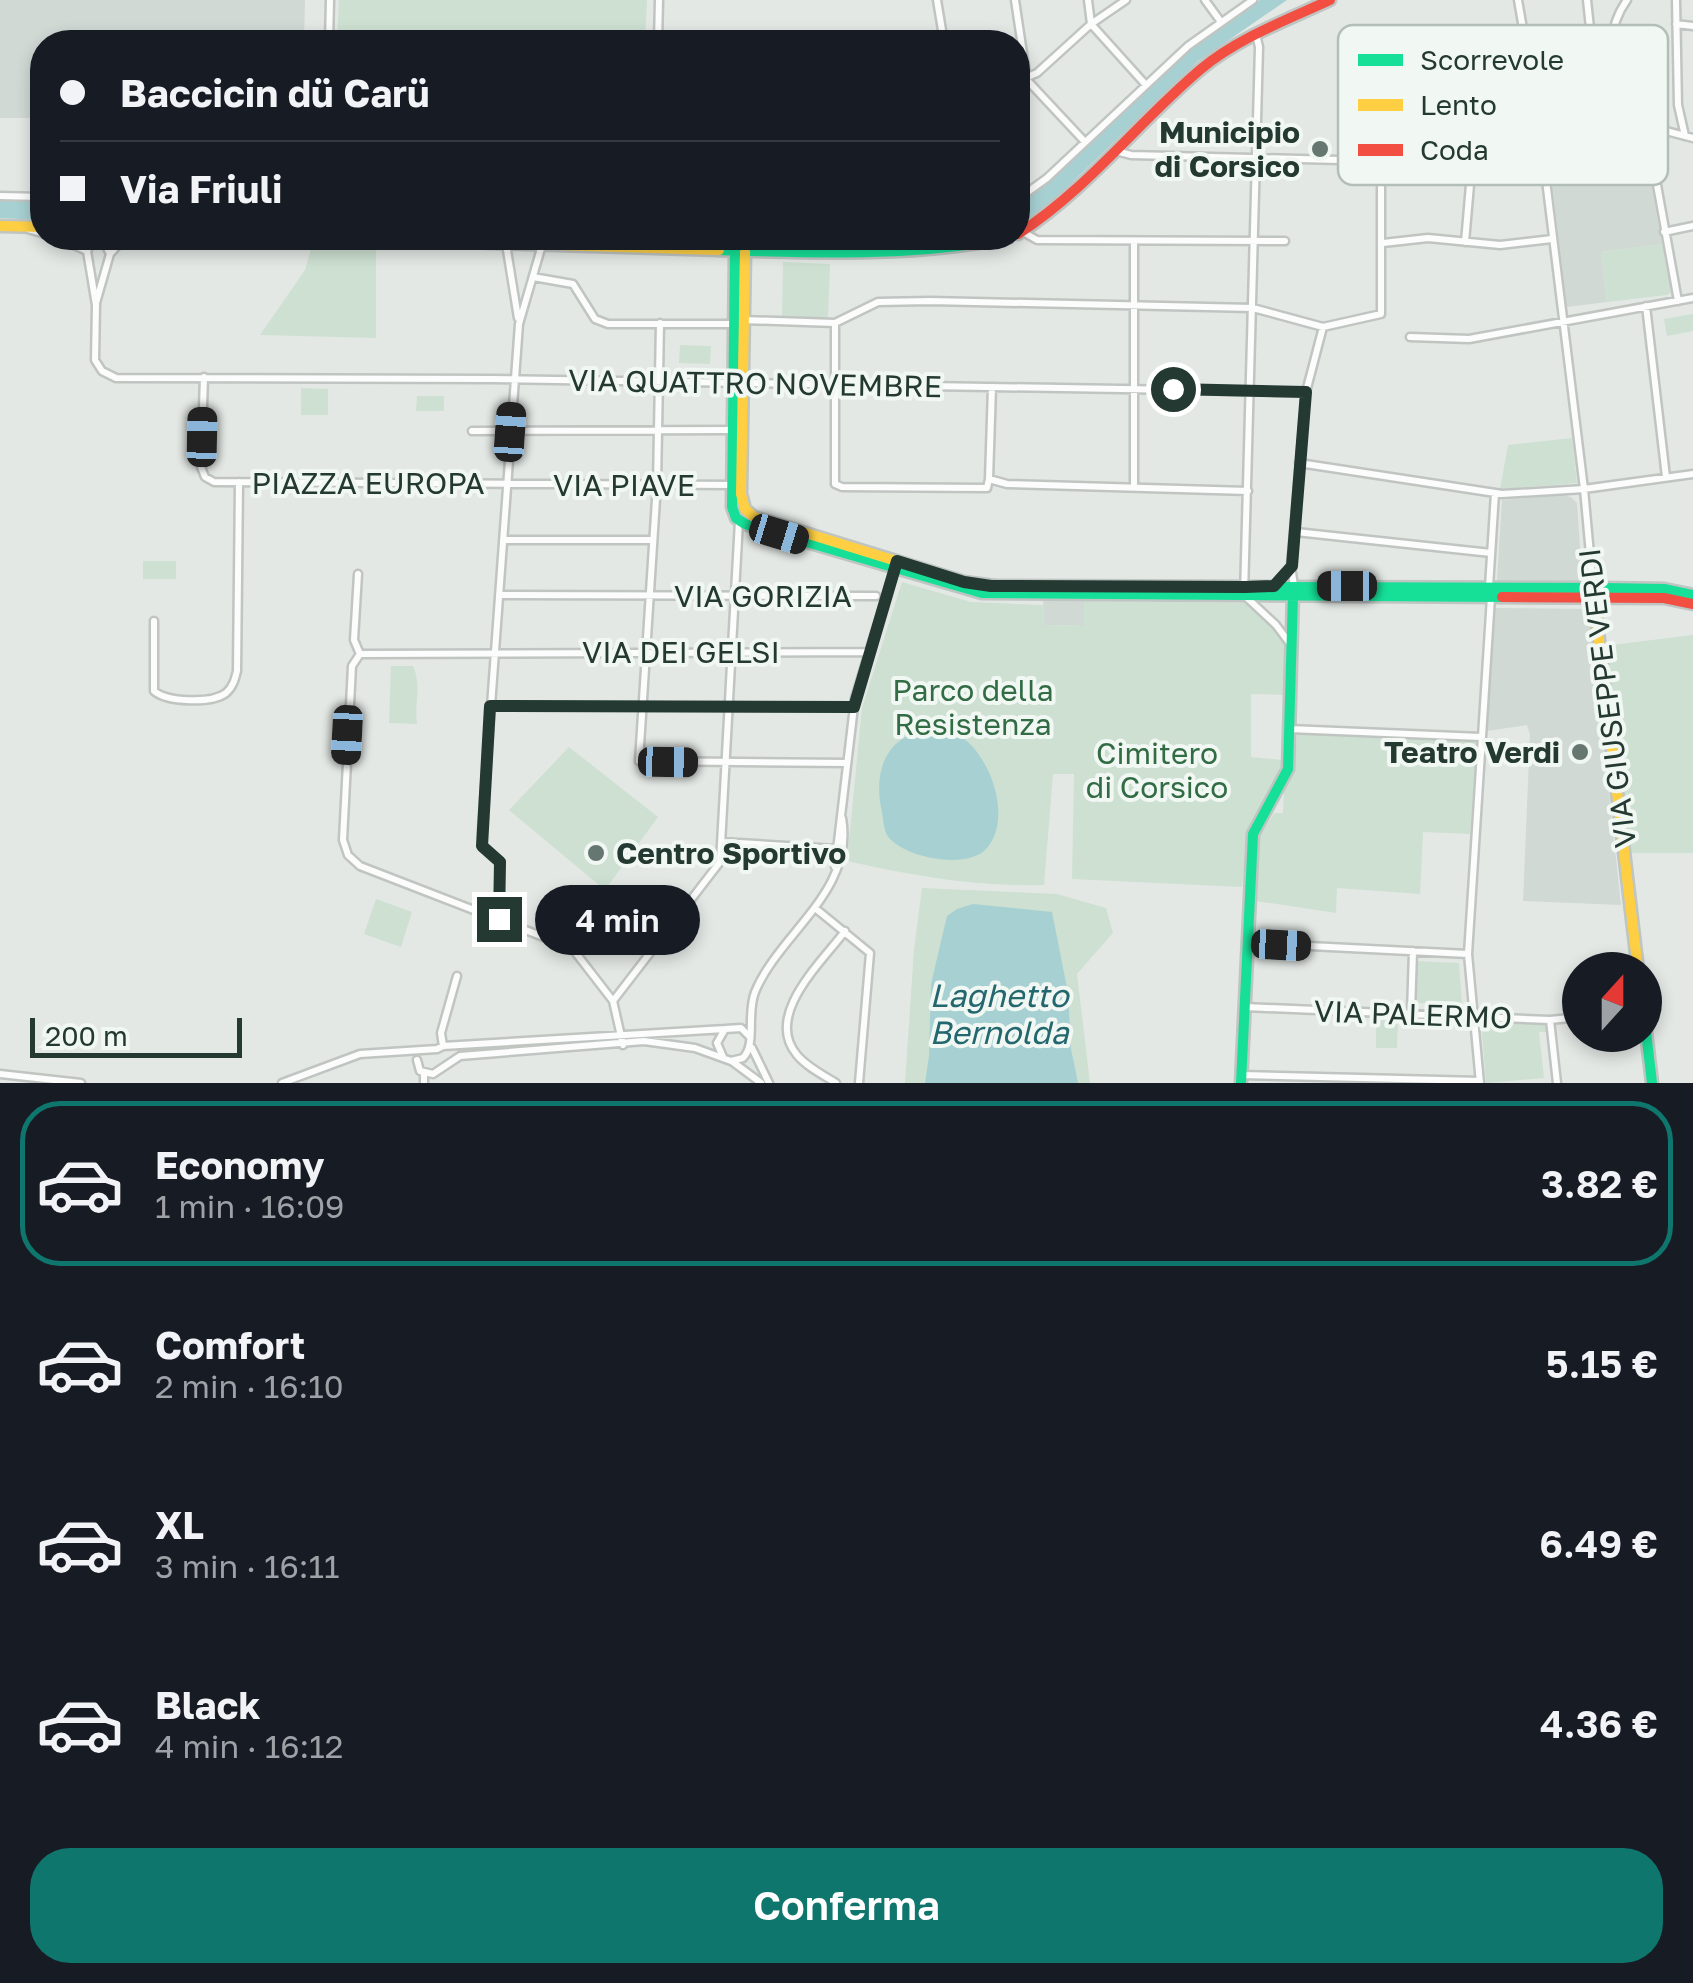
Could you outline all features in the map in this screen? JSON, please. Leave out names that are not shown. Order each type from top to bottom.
[{"type":"street","points":[[329,30],[330,0]]},
{"type":"street","points":[[658,30],[659,0]]},
{"type":"street","points":[[937,0],[942,30]]},
{"type":"street","points":[[1014,0],[1017,30]]},
{"type":"street","points":[[1088,0],[1091,24],[1145,84]]},
{"type":"street","points":[[1030,74],[1126,0]]},
{"type":"street","points":[[1204,0],[1221,22]]},
{"type":"street","points":[[1030,190],[1145,84],[1253,0]]},
{"type":"street","points":[[1030,226],[1055,210],[1202,68],[1256,34],[1330,0]]},
{"type":"street","name":"VIA GIUSEPPE VERDI","points":[[1518,0],[1522,25]]},
{"type":"street","points":[[1587,0],[1590,25]]},
{"type":"street","points":[[1614,25],[1627,0]]},
{"type":"street","points":[[1676,0],[1678,105],[1689,137]]},
{"type":"street","points":[[1676,24],[1693,26]]},
{"type":"street","points":[[1256,34],[1259,47],[1254,308],[1244,591],[1292,646]]},
{"type":"street","points":[[1030,88],[1084,142]]},
{"type":"street","points":[[1127,140],[1131,155]]},
{"type":"street","points":[[1115,151],[1131,155],[1338,160]]},
{"type":"street","points":[[533,277],[572,284],[595,319],[602,322],[835,323],[878,302],[1254,308],[1323,327],[1380,314],[1381,185]]},
{"type":"street","points":[[1464,242],[1469,185]]},
{"type":"street","name":"VIA GIUSEPPE VERDI","points":[[1546,185],[1636,952]]},
{"type":"street","points":[[1656,185],[1678,301]]},
{"type":"street","points":[[0,196],[30,197]]},
{"type":"street","points":[[0,226],[30,228]]},
{"type":"street","points":[[1664,232],[1693,226]]},
{"type":"street","points":[[1030,237],[1286,242]]},
{"type":"street","points":[[1382,243],[1428,238],[1500,245],[1552,238]]},
{"type":"street","points":[[1134,241],[1134,486]]},
{"type":"street","points":[[108,250],[110,254]]},
{"type":"street","points":[[96,304],[114,250]]},
{"type":"street","points":[[507,250],[519,324]]},
{"type":"street","points":[[499,919],[500,862],[482,846],[490,706],[519,324],[541,250]]},
{"type":"street","points":[[699,250],[903,250]]},
{"type":"street","points":[[699,250],[723,258],[740,274]]},
{"type":"street","points":[[87,251],[96,304],[95,360],[102,372],[116,378],[204,377]]},
{"type":"street","points":[[613,1002],[720,862],[739,521],[733,511],[740,252]]},
{"type":"street","points":[[740,274],[754,260],[770,252]]},
{"type":"street","points":[[1410,337],[1452,341],[1693,298]]},
{"type":"street","points":[[1646,306],[1666,477]]},
{"type":"street","points":[[660,323],[657,484],[639,762],[847,764]]},
{"type":"street","points":[[835,323],[833,478],[842,488],[987,488],[992,387]]},
{"type":"street","points":[[1323,327],[1306,392],[1299,463],[1286,773],[1253,834],[1241,1079],[1480,1082],[1468,954],[1495,493]]},
{"type":"street","name":"VIA QUATTRO NOVEMBRE","points":[[204,377],[1306,392]]},
{"type":"street","name":"PIAZZA EUROPA","points":[[204,377],[202,468],[214,482],[506,484]]},
{"type":"street","points":[[738,383],[732,430],[736,485],[743,506],[754,517],[896,565]]},
{"type":"street","points":[[472,431],[732,430]]},
{"type":"street","points":[[1299,463],[1495,493],[1584,489],[1693,474]]},
{"type":"street","points":[[989,479],[1007,484],[1248,490]]},
{"type":"street","points":[[154,621],[154,692],[162,698],[214,699],[234,684],[239,482]]},
{"type":"street","name":"VIA PIAVE","points":[[506,484],[736,485]]},
{"type":"street","points":[[739,521],[976,584],[1073,591],[1593,593],[1693,604]]},
{"type":"street","points":[[1296,532],[1491,553]]},
{"type":"street","points":[[503,540],[653,540]]},
{"type":"street","points":[[761,1083],[728,1059],[716,1043],[749,1009],[767,971],[833,878],[854,707],[896,565]]},
{"type":"street","points":[[1274,586],[1292,566]]},
{"type":"street","points":[[358,574],[354,640],[360,654],[352,666],[342,840],[348,855],[360,866],[572,948],[613,1002],[623,1045]]},
{"type":"street","points":[[1244,591],[1274,586],[1293,591]]},
{"type":"street","points":[[1593,593],[1664,589],[1693,595]]},
{"type":"street","name":"VIA GORIZIA","points":[[498,596],[876,596]]},
{"type":"street","name":"VIA DEI GELSI","points":[[360,654],[868,652]]},
{"type":"street","points":[[490,706],[854,707]]},
{"type":"street","points":[[1289,729],[1481,736]]},
{"type":"street","points":[[722,842],[839,850]]},
{"type":"street","points":[[815,908],[866,948],[871,960],[859,1083]]},
{"type":"street","points":[[836,1083],[797,1055],[787,1021],[794,999],[846,931]]},
{"type":"street","points":[[1248,944],[1468,954]]},
{"type":"street","points":[[1412,1013],[1413,951]]},
{"type":"street","points":[[434,1083],[442,1055],[440,1034],[457,976]]},
{"type":"street","name":"VIA PALERMO","points":[[1245,1007],[1562,1018]]},
{"type":"street","points":[[424,1073],[440,1070],[460,1056],[660,1042],[728,1059],[746,1056],[751,1042],[749,1009]]},
{"type":"street","points":[[1550,1020],[1558,1083]]},
{"type":"street","points":[[282,1083],[360,1054],[740,1028],[751,1042],[769,1083]]},
{"type":"street","points":[[416,1060],[423,1050]]},
{"type":"street","points":[[395,1051],[416,1060],[424,1073],[424,1083]]},
{"type":"street","points":[[1648,1052],[1652,1083]]},
{"type":"street","points":[[0,1074],[81,1083]]},
{"type":"shaded area","points":[[0,0],[305,0],[304,30],[30,30],[30,118],[0,118]]},
{"type":"shaded area","points":[[1552,185],[1651,185],[1662,244],[1601,252],[1607,302],[1567,307]]},
{"type":"shaded area","points":[[1563,495],[1577,503],[1582,578],[1497,580],[1502,500]]},
{"type":"shaded area","points":[[1043,601],[1084,601],[1084,626],[1044,625]]},
{"type":"shaded area","points":[[1495,608],[1589,609],[1621,905],[1523,901],[1530,735],[1527,725],[1487,731]]},
{"type":"green space","points":[[339,0],[647,0],[646,30],[338,30]]},
{"type":"green space","points":[[1662,244],[1671,292],[1607,302],[1601,252]]},
{"type":"green space","points":[[311,250],[376,250],[376,338],[260,335],[305,270]]},
{"type":"green space","points":[[783,262],[830,264],[828,317],[782,318]]},
{"type":"green space","points":[[1693,314],[1693,331],[1667,336],[1664,319]]},
{"type":"green space","points":[[680,345],[711,346],[710,364],[679,363]]},
{"type":"green space","points":[[301,388],[328,389],[328,415],[301,415]]},
{"type":"green space","points":[[417,396],[444,396],[444,411],[416,411]]},
{"type":"green space","points":[[1572,438],[1577,483],[1500,489],[1508,445]]},
{"type":"green space","points":[[143,561],[176,561],[176,579],[143,579]]},
{"type":"green space","name":"Parco della Resistenza","points":[[902,582],[971,602],[1043,605],[1044,625],[1084,626],[1084,601],[1249,603],[1280,634],[1288,662],[1286,695],[1251,694],[1251,757],[1283,760],[1283,775],[1255,822],[1250,824],[1242,887],[1072,879],[1074,774],[1053,774],[1044,885],[945,879],[847,861],[862,708]]},
{"type":"green space","points":[[1693,635],[1693,853],[1628,853],[1603,646]]},
{"type":"green space","points":[[391,666],[413,666],[417,724],[389,723]]},
{"type":"green space","points":[[1297,734],[1477,741],[1470,834],[1423,832],[1420,894],[1337,888],[1336,913],[1256,901],[1258,839],[1274,813],[1283,813],[1284,788],[1294,774]]},
{"type":"green space","name":"Centro Sportivo","points":[[569,747],[658,817],[605,890],[509,810]]},
{"type":"green space","name":"Laghetto Bernolda","points":[[922,888],[1057,894],[1106,908],[1113,933],[1077,974],[1090,1083],[905,1083]]},
{"type":"green space","points":[[376,899],[412,912],[401,947],[364,934]]},
{"type":"green space","points":[[1417,961],[1459,963],[1462,1004],[1415,1003]]},
{"type":"green space","points":[[1376,1020],[1398,1021],[1397,1048],[1376,1048]]},
{"type":"green space","points":[[1481,1020],[1545,1023],[1547,1032],[1539,1032],[1544,1078],[1486,1083]]},
{"type":"water","points":[[1260,0],[1287,0],[1197,62],[1030,219],[1030,194],[1192,47]]},
{"type":"water","points":[[0,201],[30,202],[30,219],[0,218]]},
{"type":"water","points":[[935,728],[957,734],[979,755],[998,804],[994,836],[986,849],[965,859],[935,858],[906,850],[887,835],[884,827],[879,781],[887,755],[905,737]]},
{"type":"water","name":"Laghetto Bernolda","points":[[973,904],[1052,912],[1068,993],[1071,1049],[1078,1083],[925,1083],[931,984],[947,916]]},
{"type":"traffic: fast","points":[[719,250],[912,250]]},
{"type":"traffic: fast","points":[[735,252],[732,507],[736,518],[745,524],[982,593],[1502,597]]},
{"type":"traffic: fast","points":[[995,586],[1604,588],[1664,589],[1693,595]]},
{"type":"traffic: fast","points":[[1241,1083],[1253,834],[1288,769],[1293,594]]},
{"type":"traffic: fast","points":[[1648,1052],[1652,1083]]},
{"type":"traffic: slow","points":[[0,226],[30,227]]},
{"type":"traffic: slow","points":[[745,252],[741,494],[745,509],[754,517],[964,582],[995,586]]},
{"type":"traffic: slow","points":[[1594,598],[1636,952]]},
{"type":"traffic: jam","points":[[1030,225],[1067,197],[1215,58],[1263,30],[1330,0]]},
{"type":"traffic: jam","points":[[1502,597],[1664,598],[1693,604]]},
{"type":"place","name":"Municipio di Corsico","points":[[1320,149]]},
{"type":"place","name":"Teatro Verdi","points":[[1580,752]]},
{"type":"place","name":"Centro Sportivo","points":[[596,853]]},
{"type":"route","points":[[499,919],[500,862],[482,846],[490,706],[854,707],[897,561],[964,582],[991,586],[1245,587],[1274,586],[1280,582],[1292,566],[1306,392],[1173,389]]},
{"type":"park label","name":"Cimitero di Corsico","points":[[1157,770]]}]
